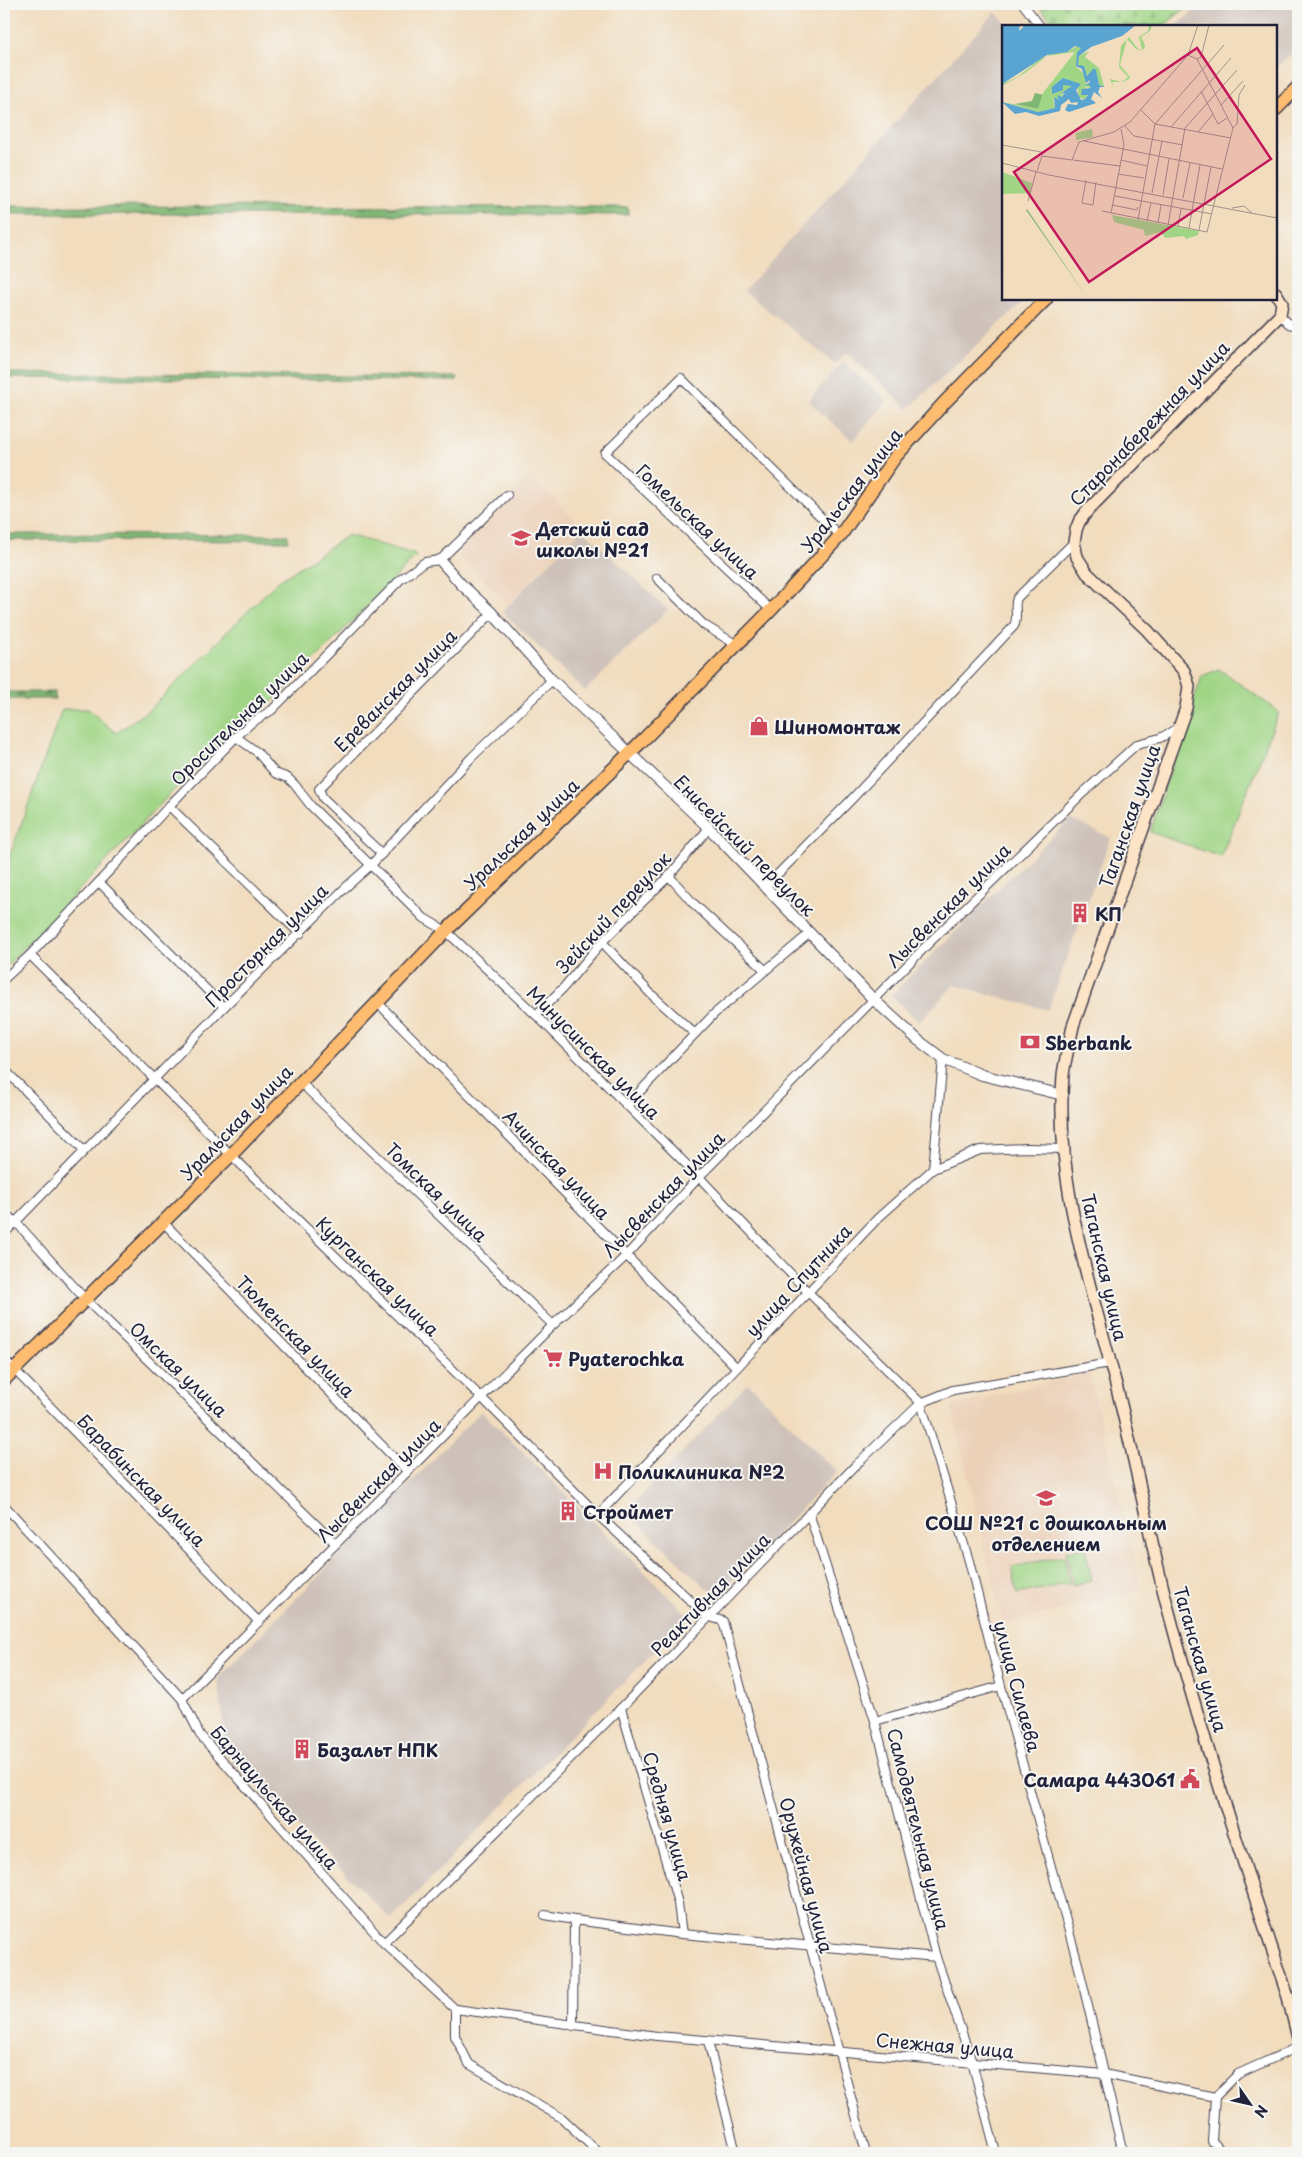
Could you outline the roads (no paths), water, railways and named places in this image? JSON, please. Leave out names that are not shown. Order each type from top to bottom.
[{"type":"main road","points":[[1277,108],[1298,87]]},
{"type":"main road","points":[[1277,295],[1282,304],[1280,315]]},
{"type":"main road","name":"Уральская улица","points":[[4,1380],[231,1155],[446,931],[628,754],[771,610],[840,536],[895,457],[950,397],[1045,300]]},
{"type":"main road","name":"Старонабережная улица","points":[[1074,542],[1079,522],[1088,510],[1171,428],[1280,315]]},
{"type":"main road","name":"Таганская улица","points":[[1074,542],[1077,557],[1087,573],[1147,630],[1184,671],[1189,686],[1186,708],[1073,1026],[1064,1073],[1063,1095],[1064,1149],[1071,1211],[1110,1363],[1165,1597],[1190,1690],[1288,1997],[1298,2038]]},
{"type":"street","points":[[1023,4],[1039,25]]},
{"type":"street","points":[[1280,315],[1289,324],[1298,326]]},
{"type":"street","name":"Гомельская улица","points":[[771,610],[605,453],[681,378],[840,536]]},
{"type":"street","name":"Оросительная улица","points":[[4,979],[30,955],[236,736],[251,723],[272,710],[401,579],[425,562],[440,560],[507,495]]},
{"type":"street","name":"Старонабережная улица","points":[[765,887],[850,801],[1014,626],[1017,621],[1015,603],[1017,598],[1074,542]]},
{"type":"street","name":"Енисейский переулок","points":[[440,560],[461,584],[492,613],[552,680],[628,754],[709,828],[874,1000],[918,1040],[943,1059],[982,1074],[1063,1095]]},
{"type":"street","points":[[657,578],[704,625],[737,645]]},
{"type":"street","name":"Ереванская улица","points":[[382,854],[323,798],[319,789],[492,613]]},
{"type":"street","name":"Просторная улица","points":[[4,1234],[224,1007],[346,887],[371,865],[472,757],[552,680]]},
{"type":"street","name":"Лысвенская улица","points":[[182,1699],[553,1325],[626,1256],[699,1177],[931,941],[1124,754],[1137,744],[1160,738],[1178,728]]},
{"type":"street","name":"Минусинская улица","points":[[236,736],[257,752],[275,773],[288,778],[310,806],[424,918],[446,931],[536,1015],[699,1177],[807,1291],[921,1403]]},
{"type":"street","points":[[169,806],[300,934]]},
{"type":"street","name":"Зейский переулок","points":[[536,1015],[564,987],[602,942],[669,876],[709,828]]},
{"type":"street","points":[[669,876],[693,903],[765,970]]},
{"type":"street","points":[[99,882],[224,1007]]},
{"type":"street","points":[[626,1106],[714,1014],[810,933]]},
{"type":"street","points":[[602,942],[651,994],[694,1034]]},
{"type":"street","name":"Курганская улица","points":[[30,955],[231,1155],[482,1397],[598,1516],[707,1616]]},
{"type":"street","name":"Ачинская улица","points":[[377,1002],[736,1367]]},
{"type":"street","points":[[933,1169],[943,1059]]},
{"type":"street","points":[[4,1069],[84,1150]]},
{"type":"street","name":"Томская улица","points":[[300,1082],[553,1325]]},
{"type":"street","name":"улица Спутника","points":[[598,1516],[807,1291],[878,1218],[933,1169],[980,1150],[1064,1149]]},
{"type":"street","name":"Омская улица","points":[[4,1213],[16,1222],[85,1299],[336,1544]]},
{"type":"street","name":"Тюменская улица","points":[[163,1222],[407,1472]]},
{"type":"street","name":"Барабинская улица","points":[[4,1359],[259,1622]]},
{"type":"street","name":"Реактивная улица","points":[[384,1943],[621,1708],[707,1616],[855,1466],[921,1403],[953,1390],[1110,1363]]},
{"type":"street","name":"улица Силаева","points":[[921,1403],[969,1561],[1078,1964],[1124,2153]]},
{"type":"street","name":"Барнаульская улица","points":[[4,1505],[182,1699],[200,1735],[384,1943],[456,2009]]},
{"type":"street","name":"Самодеятельная улица","points":[[809,1513],[875,1721],[936,1957],[972,2062],[996,2153]]},
{"type":"street","name":"Оружейная улица","points":[[707,1616],[722,1621],[866,2153]]},
{"type":"street","points":[[875,1721],[1002,1686]]},
{"type":"street","name":"Средняя улица","points":[[621,1708],[678,1903],[682,1934]]},
{"type":"street","points":[[546,1915],[682,1934],[936,1957]]},
{"type":"street","points":[[573,2026],[574,1920]]},
{"type":"street","points":[[456,2009],[455,2036],[469,2064],[562,2118],[599,2153]]},
{"type":"street","name":"Снежная улица","points":[[456,2009],[573,2026],[708,2041],[1104,2074],[1215,2096]]},
{"type":"street","points":[[708,2041],[736,2153]]},
{"type":"street","points":[[1223,2153],[1212,2141],[1215,2096],[1238,2074],[1298,2047]]},
{"type":"place","name":"Детский сад школы №21","points":[[521,538]]},
{"type":"place","name":"Шиномонтаж","points":[[759,726]]},
{"type":"place","name":"КП","points":[[1080,913]]},
{"type":"place","name":"Sberbank","points":[[1030,1042]]},
{"type":"place","name":"Pyaterochka","points":[[553,1358]]},
{"type":"place","name":"Поликлиника №2","points":[[603,1471]]},
{"type":"place","name":"СОШ №21 с дошкольным отделением","points":[[1046,1498]]},
{"type":"place","name":"Строймет","points":[[568,1511]]},
{"type":"place","name":"Базальт НПК","points":[[302,1749]]},
{"type":"place","name":"Самара 443061","points":[[1190,1779]]}]
